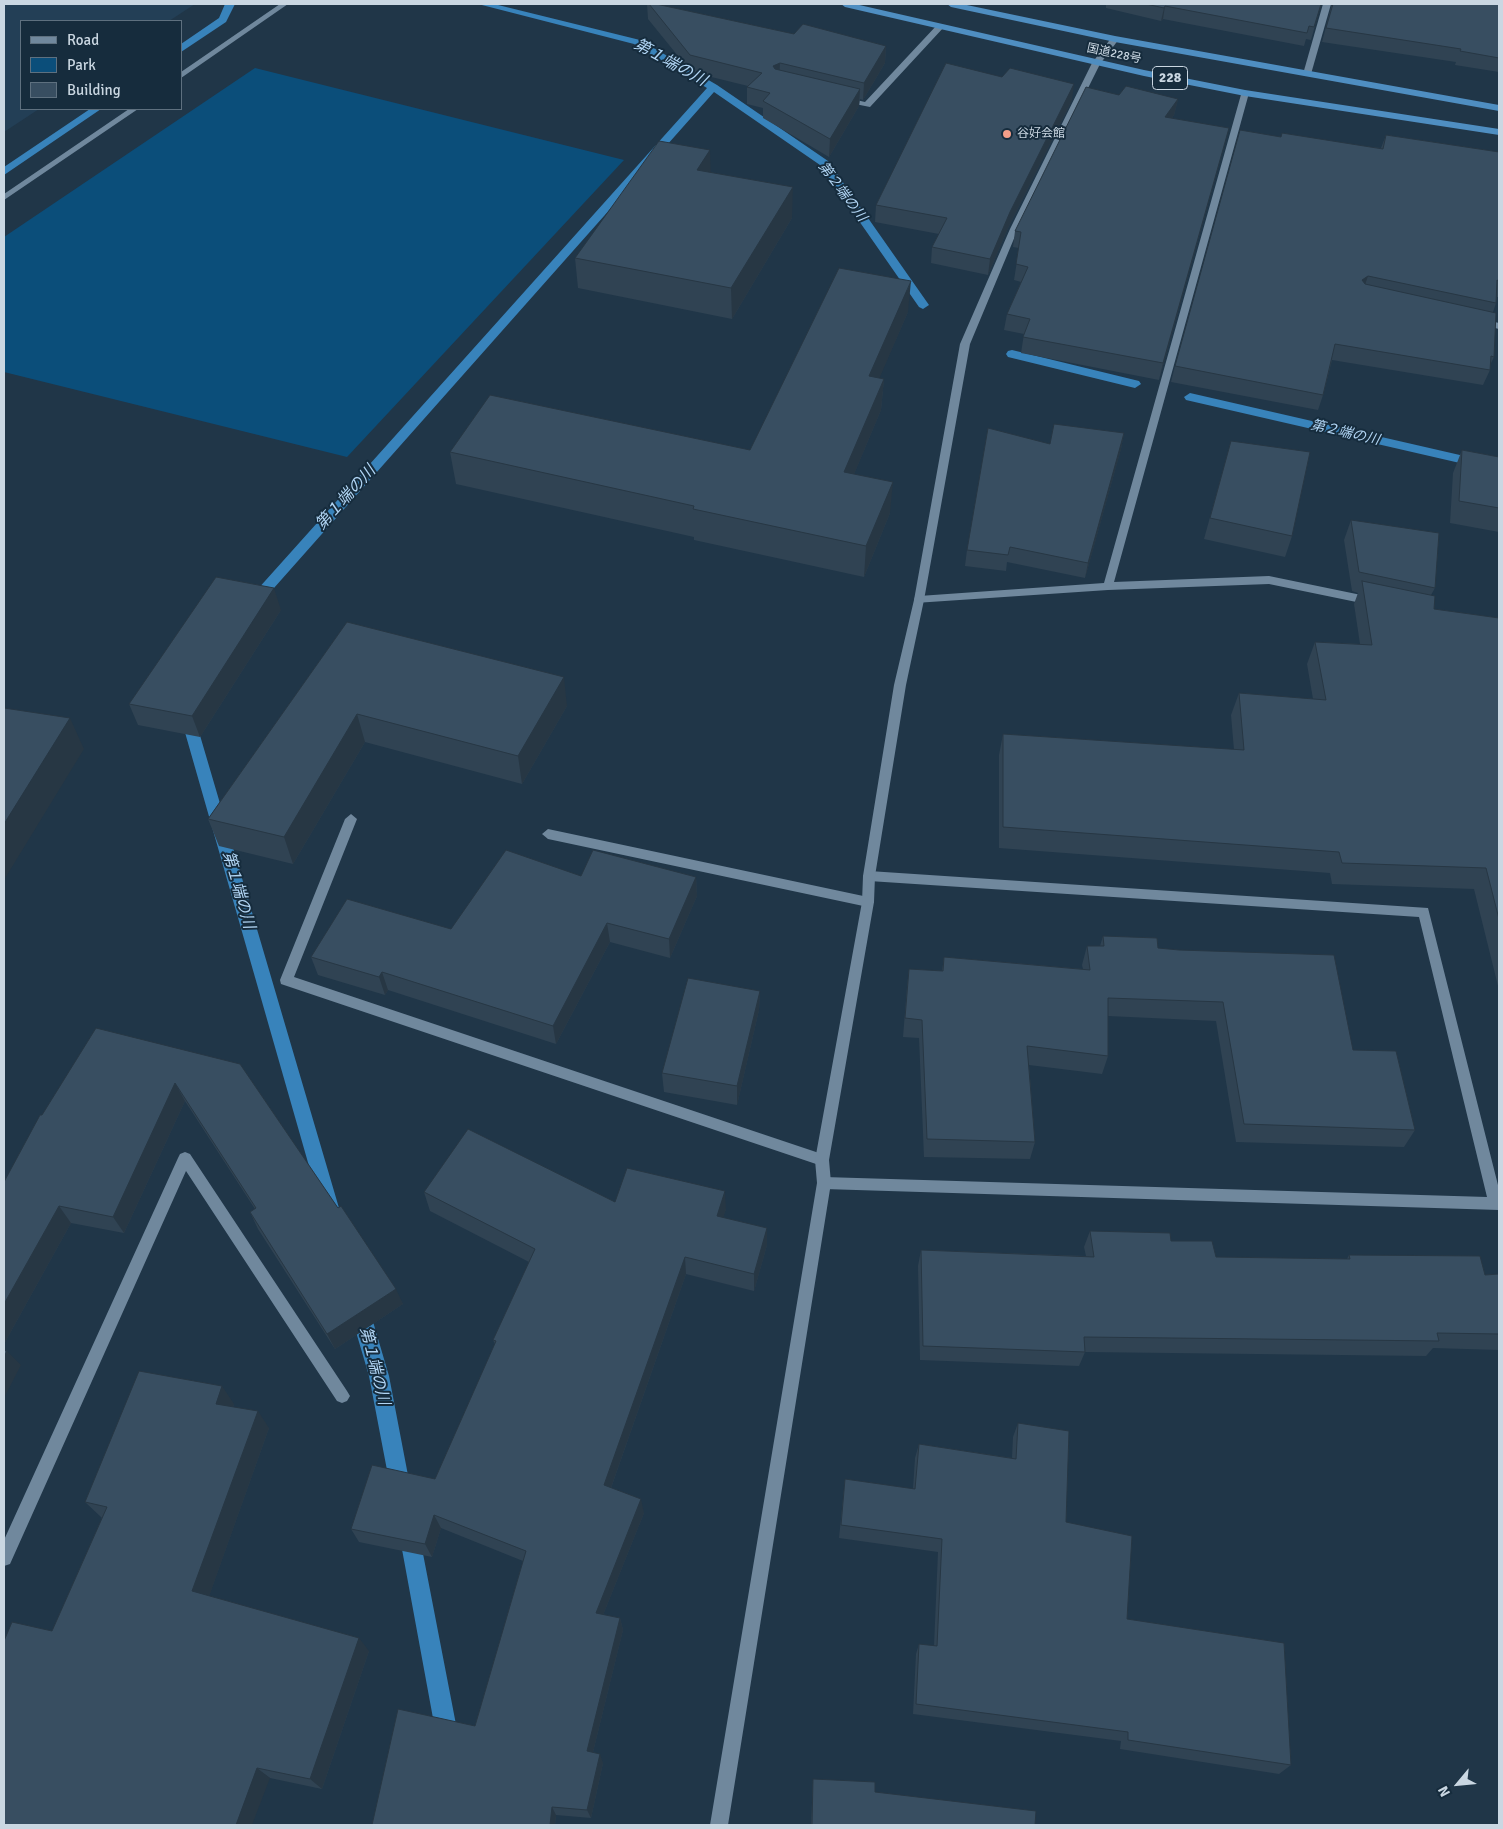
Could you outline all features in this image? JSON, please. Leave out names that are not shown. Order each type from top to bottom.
[{"type":"highway","name":"国道228号","points":[[850,4],[1096,63],[1245,93],[1499,132]]},
{"type":"highway","name":"国道228号","points":[[951,4],[1115,39],[1499,108]]},
{"type":"street","points":[[182,75],[284,4]]},
{"type":"street","points":[[1307,74],[1327,4]]},
{"type":"street","points":[[838,98],[867,104],[940,26]]},
{"type":"street","points":[[719,1825],[824,1182],[822,1160],[868,902],[869,876],[900,685],[919,600],[946,441],[965,344],[1014,229],[1096,63],[1115,39]]},
{"type":"street","points":[[1108,586],[1245,93]]},
{"type":"street","points":[[4,198],[133,110]]},
{"type":"street","points":[[1470,320],[1499,326]]},
{"type":"street","points":[[919,600],[1108,586],[1269,580],[1384,604]]},
{"type":"street","points":[[350,819],[286,980],[822,1160]]},
{"type":"street","points":[[548,834],[868,902]]},
{"type":"street","points":[[824,1182],[1498,1204],[1424,912],[869,876]]},
{"type":"street","points":[[4,1558],[185,1158],[342,1396]]},
{"type":"shaded area","points":[[4,4],[195,4],[171,20],[20,20],[20,110],[37,110],[4,132]]},
{"type":"green space","points":[[255,68],[624,160],[347,457],[4,372],[4,237]]},
{"type":"building","points":[[649,4],[794,34],[803,24],[886,46],[864,83],[780,63],[773,66],[775,69],[860,89],[830,139],[763,101],[770,93],[747,87],[762,73],[690,55]]},
{"type":"building","points":[[1146,4],[1321,4],[1314,27],[1309,26],[1307,33]]},
{"type":"building","points":[[1333,4],[1499,4],[1499,58],[1460,51],[1461,49],[1326,28]]},
{"type":"building","points":[[946,63],[1002,77],[1010,68],[1074,84],[1010,212],[990,259],[932,247],[947,218],[876,205]]},
{"type":"building","points":[[1126,86],[1178,99],[1165,117],[1229,128],[1163,363],[1023,337],[1030,319],[1007,314],[1028,267],[1016,264],[1021,232],[1015,231],[1086,87],[1119,95]]},
{"type":"building","points":[[1240,130],[1281,137],[1282,133],[1383,149],[1386,135],[1499,152],[1499,281],[1497,280],[1496,303],[1368,276],[1362,280],[1365,284],[1496,313],[1494,357],[1491,356],[1490,370],[1335,344],[1323,395],[1175,366]]},
{"type":"building","points":[[659,141],[710,150],[697,170],[793,187],[731,288],[575,258]]},
{"type":"building","points":[[839,268],[911,281],[869,376],[884,379],[844,472],[893,482],[866,546],[693,509],[694,506],[450,452],[490,395],[750,450]]},
{"type":"building","points":[[1054,424],[1124,433],[1088,563],[1010,547],[1008,555],[967,550],[988,428],[1050,444]]},
{"type":"building","points":[[1231,441],[1310,452],[1292,536],[1210,518]]},
{"type":"building","points":[[1462,450],[1499,457],[1499,508],[1459,501]]},
{"type":"building","points":[[1351,520],[1439,533],[1435,588],[1359,572]]},
{"type":"building","points":[[216,577],[274,588],[192,716],[129,704]]},
{"type":"building","points":[[1362,581],[1435,596],[1434,609],[1499,618],[1499,919],[1486,868],[1342,863],[1339,852],[1003,827],[1003,734],[1244,750],[1239,693],[1326,700],[1315,642],[1372,645]]},
{"type":"building","points":[[347,622],[564,677],[518,756],[357,714],[284,837],[208,819]]},
{"type":"building","points":[[4,708],[70,718],[4,824]]},
{"type":"building","points":[[506,850],[581,876],[593,850],[696,877],[669,939],[607,923],[553,1026],[382,972],[379,977],[311,957],[347,899],[451,929]]},
{"type":"building","points":[[1103,936],[1157,938],[1158,948],[1179,950],[1334,955],[1353,1050],[1396,1051],[1415,1130],[1244,1124],[1223,1002],[1108,998],[1108,1056],[1027,1046],[1035,1142],[927,1139],[922,1020],[905,1018],[909,969],[943,971],[944,957],[1090,970],[1087,946],[1104,946]]},
{"type":"building","points":[[688,978],[760,991],[737,1086],[662,1073]]},
{"type":"building","points":[[96,1028],[240,1064],[338,1208],[341,1206],[396,1289],[327,1334],[250,1212],[256,1208],[175,1083],[113,1217],[59,1206],[4,1304],[4,1182],[40,1115],[42,1115]]},
{"type":"building","points":[[468,1129],[615,1202],[627,1168],[725,1191],[717,1216],[767,1228],[754,1274],[685,1257],[604,1485],[641,1499],[596,1613],[620,1618],[587,1751],[600,1754],[587,1810],[552,1807],[550,1825],[372,1825],[398,1709],[475,1726],[526,1551],[434,1515],[425,1544],[351,1529],[372,1465],[435,1479],[496,1341],[493,1340],[535,1249],[424,1192]]},
{"type":"building","points":[[1090,1231],[1170,1233],[1171,1241],[1212,1241],[1216,1257],[1350,1259],[1349,1255],[1480,1256],[1485,1275],[1499,1274],[1499,1334],[1437,1333],[1439,1341],[1084,1337],[1085,1352],[923,1346],[921,1250],[1094,1257]]},
{"type":"building","points":[[139,1371],[222,1386],[216,1404],[258,1411],[192,1591],[359,1638],[310,1779],[257,1768],[236,1825],[4,1825],[4,1641],[12,1622],[52,1631],[107,1507],[85,1502]]},
{"type":"building","points":[[1018,1423],[1069,1431],[1066,1522],[1132,1536],[1127,1619],[1284,1643],[1291,1765],[1128,1740],[1128,1732],[916,1704],[919,1644],[937,1646],[942,1539],[841,1525],[845,1479],[915,1489],[919,1444],[1016,1459]]},
{"type":"building","points":[[813,1779],[875,1782],[875,1792],[1036,1811],[1035,1825],[812,1825]]},
{"type":"waterway","points":[[182,48],[223,20],[230,4]]},
{"type":"waterway","name":"第１端の川","points":[[483,4],[637,42],[713,87]]},
{"type":"waterway","name":"第１端の川","points":[[253,603],[713,87]]},
{"type":"waterway","name":"第２端の川","points":[[713,87],[824,163],[923,305]]},
{"type":"waterway","points":[[4,172],[95,110]]},
{"type":"waterway","name":"第２端の川","points":[[1012,354],[1135,384]]},
{"type":"waterway","name":"第２端の川","points":[[1190,397],[1499,468]]},
{"type":"waterway","name":"第１端の川","points":[[187,715],[330,1208]]},
{"type":"waterway","name":"第１端の川","points":[[359,1308],[379,1376],[401,1491]]},
{"type":"waterway","name":"第１端の川","points":[[409,1533],[448,1740]]},
{"type":"place","name":"谷好会館","points":[[1007,134]]}]
